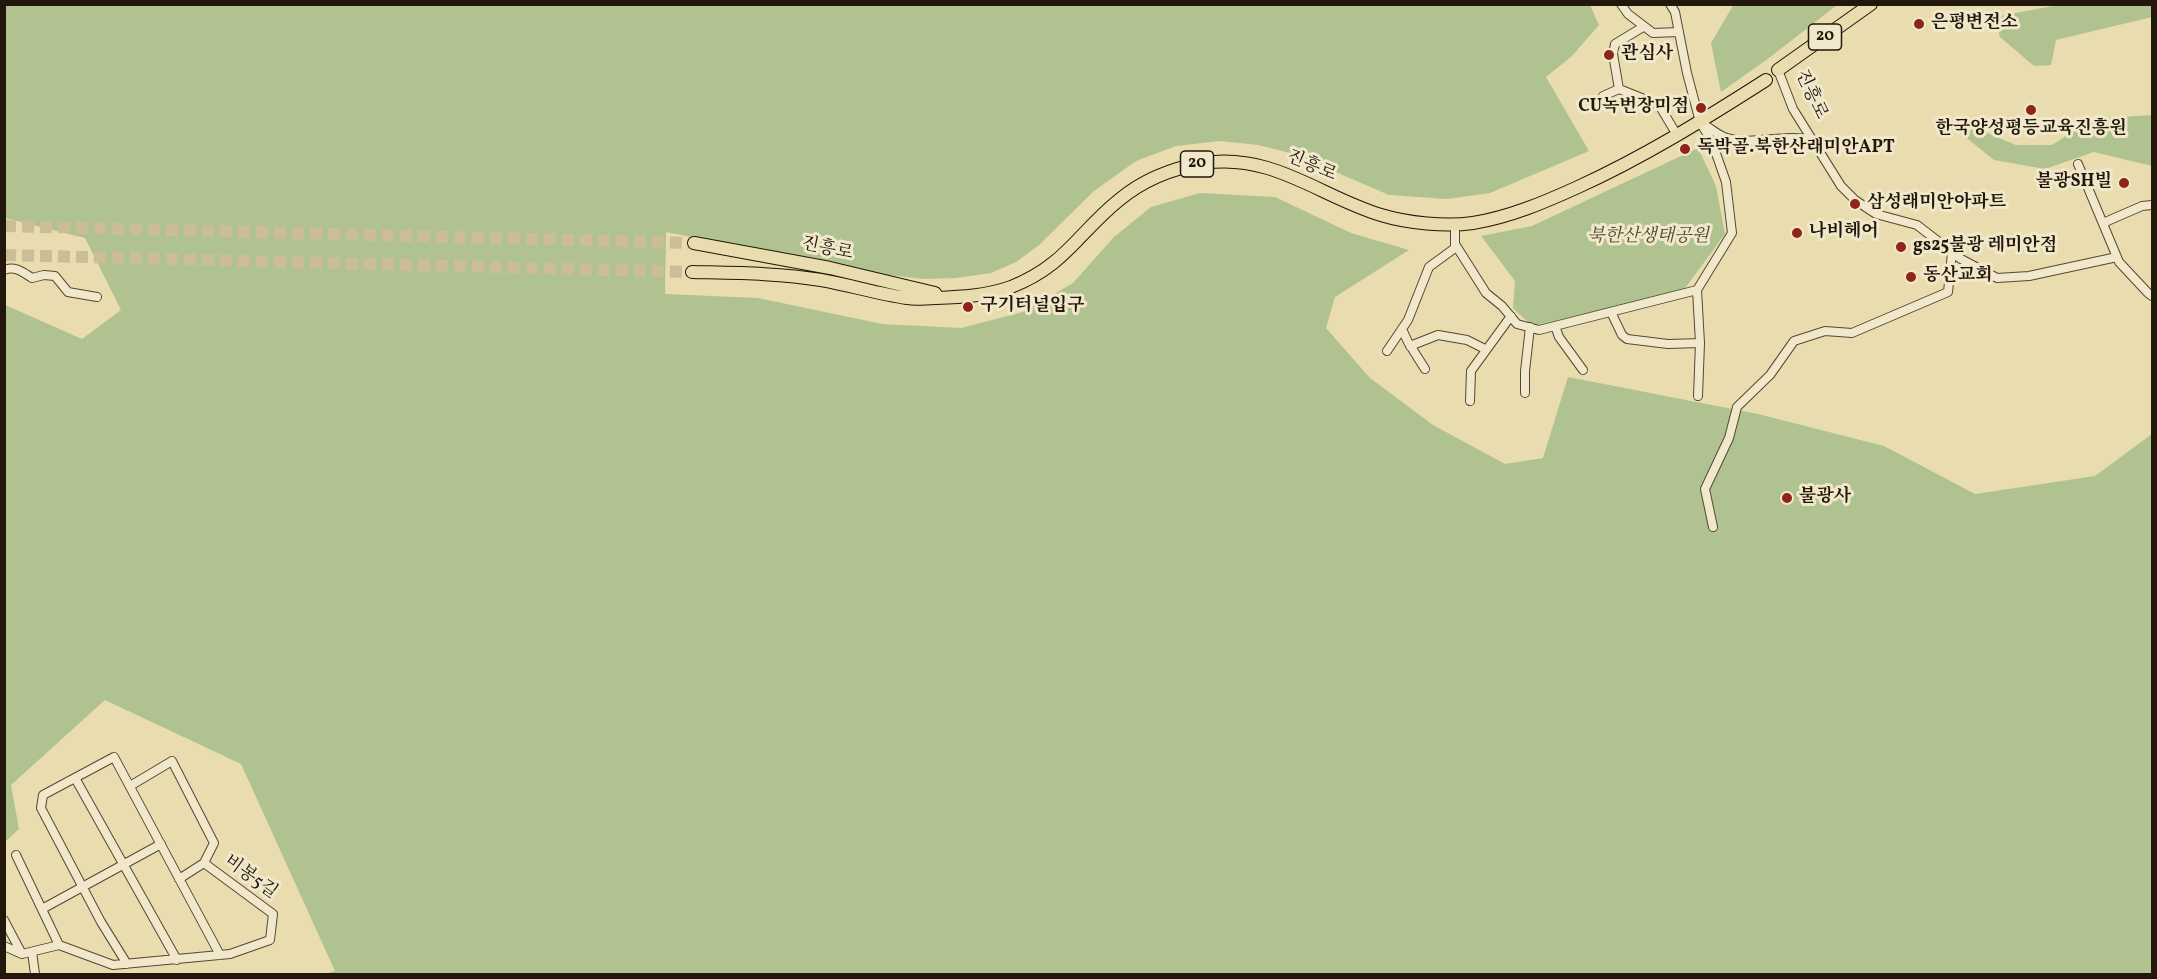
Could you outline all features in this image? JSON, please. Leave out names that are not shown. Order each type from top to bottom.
[{"type":"main road","name":"진흥로","points":[[1778,70],[1871,4]]},
{"type":"main road","name":"진흥로","points":[[692,272],[774,274],[823,280],[910,299],[989,294],[1041,273],[1074,246],[1118,200],[1134,188],[1162,174],[1184,167],[1231,161],[1256,165],[1294,176],[1332,195],[1382,215],[1423,222],[1455,224],[1493,219],[1523,210],[1621,168],[1766,80]]},
{"type":"main road","name":"진흥로","points":[[694,243],[830,268],[951,297]]},
{"type":"street","points":[[1621,4],[1628,14],[1653,33],[1679,32]]},
{"type":"street","points":[[1670,4],[1675,12],[1687,73],[1700,122],[1712,142],[1726,182],[1732,233],[1697,290],[1700,344],[1698,396]]},
{"type":"street","points":[[1619,89],[1613,54],[1615,44],[1643,27]]},
{"type":"street","name":"진흥로","points":[[1778,70],[1792,109],[1841,186],[1855,200],[1876,214],[1917,225],[1952,253],[1997,278],[2029,276],[2117,257]]},
{"type":"street","points":[[1603,96],[1619,89],[1659,105],[1677,135]]},
{"type":"street","name":"진흥로","points":[[1700,122],[1723,137],[1737,140],[1780,138],[1812,140]]},
{"type":"street","points":[[2078,164],[2119,262],[2152,296]]},
{"type":"street","points":[[2103,223],[2142,206],[2152,205]]},
{"type":"street","points":[[1387,351],[1408,320],[1429,267],[1455,248],[1455,224]]},
{"type":"street","points":[[1455,243],[1486,293],[1517,324],[1539,330],[1697,290]]},
{"type":"street","points":[[1713,527],[1705,489],[1729,438],[1737,407],[1768,378],[1794,340],[1825,331],[1852,333],[1948,292],[1952,253]]},
{"type":"street","points":[[4,270],[9,267],[20,270],[32,278],[44,275],[55,276],[68,292],[97,297]]},
{"type":"street","points":[[1611,312],[1622,335],[1627,339],[1668,344],[1700,344]]},
{"type":"street","points":[[1470,401],[1471,371],[1510,316]]},
{"type":"street","points":[[1555,326],[1559,337],[1584,370]]},
{"type":"street","points":[[1525,393],[1530,327]]},
{"type":"street","points":[[1402,329],[1425,369]]},
{"type":"street","points":[[1410,346],[1438,335],[1467,340],[1485,349]]},
{"type":"street","points":[[127,964],[101,922],[41,808],[43,795],[114,757],[220,955]]},
{"type":"street","name":"비봉5길","points":[[130,786],[172,761],[214,843],[204,863],[179,879]]},
{"type":"street","points":[[75,778],[177,960]]},
{"type":"street","points":[[42,909],[161,844]]},
{"type":"street","points":[[4,946],[22,954],[59,945],[16,855]]},
{"type":"street","name":"비봉5길","points":[[59,945],[113,965],[230,954],[270,940],[273,914],[204,863]]},
{"type":"street","points":[[4,920],[22,954]]},
{"type":"street","points":[[32,952],[34,975]]},
{"type":"green space","points":[[1734,4],[1837,5],[1721,92],[1711,43]]},
{"type":"green space","points":[[5,5],[1590,5],[1599,25],[1572,56],[1546,77],[1589,151],[1490,193],[1447,199],[1389,195],[1294,154],[1258,145],[1220,141],[1176,146],[1136,161],[1094,191],[1039,245],[1016,262],[991,273],[956,278],[923,279],[888,275],[666,232],[665,294],[758,298],[882,324],[961,328],[1023,312],[1073,283],[1114,237],[1151,207],[1200,193],[1275,197],[1351,233],[1409,250],[1335,297],[1326,328],[1370,378],[1433,425],[1505,464],[1543,458],[1568,377],[1758,414],[1884,446],[1975,494],[2095,476],[2152,434],[2152,974],[325,974],[335,971],[241,764],[105,700],[11,785],[19,829],[5,842],[5,305],[82,339],[121,310],[85,238],[5,218]]},
{"type":"green space","points":[[2058,5],[2152,5],[2152,17],[2056,40],[2051,65],[2034,66],[2000,37],[1995,17]]},
{"type":"green space","points":[[2152,115],[2152,166],[2094,152],[2045,169],[1994,160],[1963,135],[1975,128],[2016,145],[2052,145],[2092,119]]},
{"type":"green space","name":"북한산생태공원","points":[[1698,148],[1716,186],[1725,234],[1683,291],[1532,326],[1513,308],[1515,281],[1481,236],[1532,226]]},
{"type":"tunnel","points":[[4,226],[694,243]]},
{"type":"tunnel","points":[[4,255],[692,272]]},
{"type":"place","name":"은평변전소","points":[[1919,24]]},
{"type":"place","name":"관심사","points":[[1609,55]]},
{"type":"place","name":"CU녹번장미점","points":[[1701,108]]},
{"type":"place","name":"한국양성평등교육진흥원","points":[[2031,110]]},
{"type":"place","name":"독박골.북한산래미안APT","points":[[1685,149]]},
{"type":"place","name":"불광SH빌","points":[[2124,183]]},
{"type":"place","name":"삼성래미안아파트","points":[[1855,204]]},
{"type":"place","name":"나비헤어","points":[[1797,233]]},
{"type":"place","name":"gs25불광 레미안점","points":[[1901,247]]},
{"type":"place","name":"동산교회","points":[[1911,277]]},
{"type":"place","name":"구기터널입구","points":[[968,307]]},
{"type":"place","name":"불광사","points":[[1787,498]]}]
